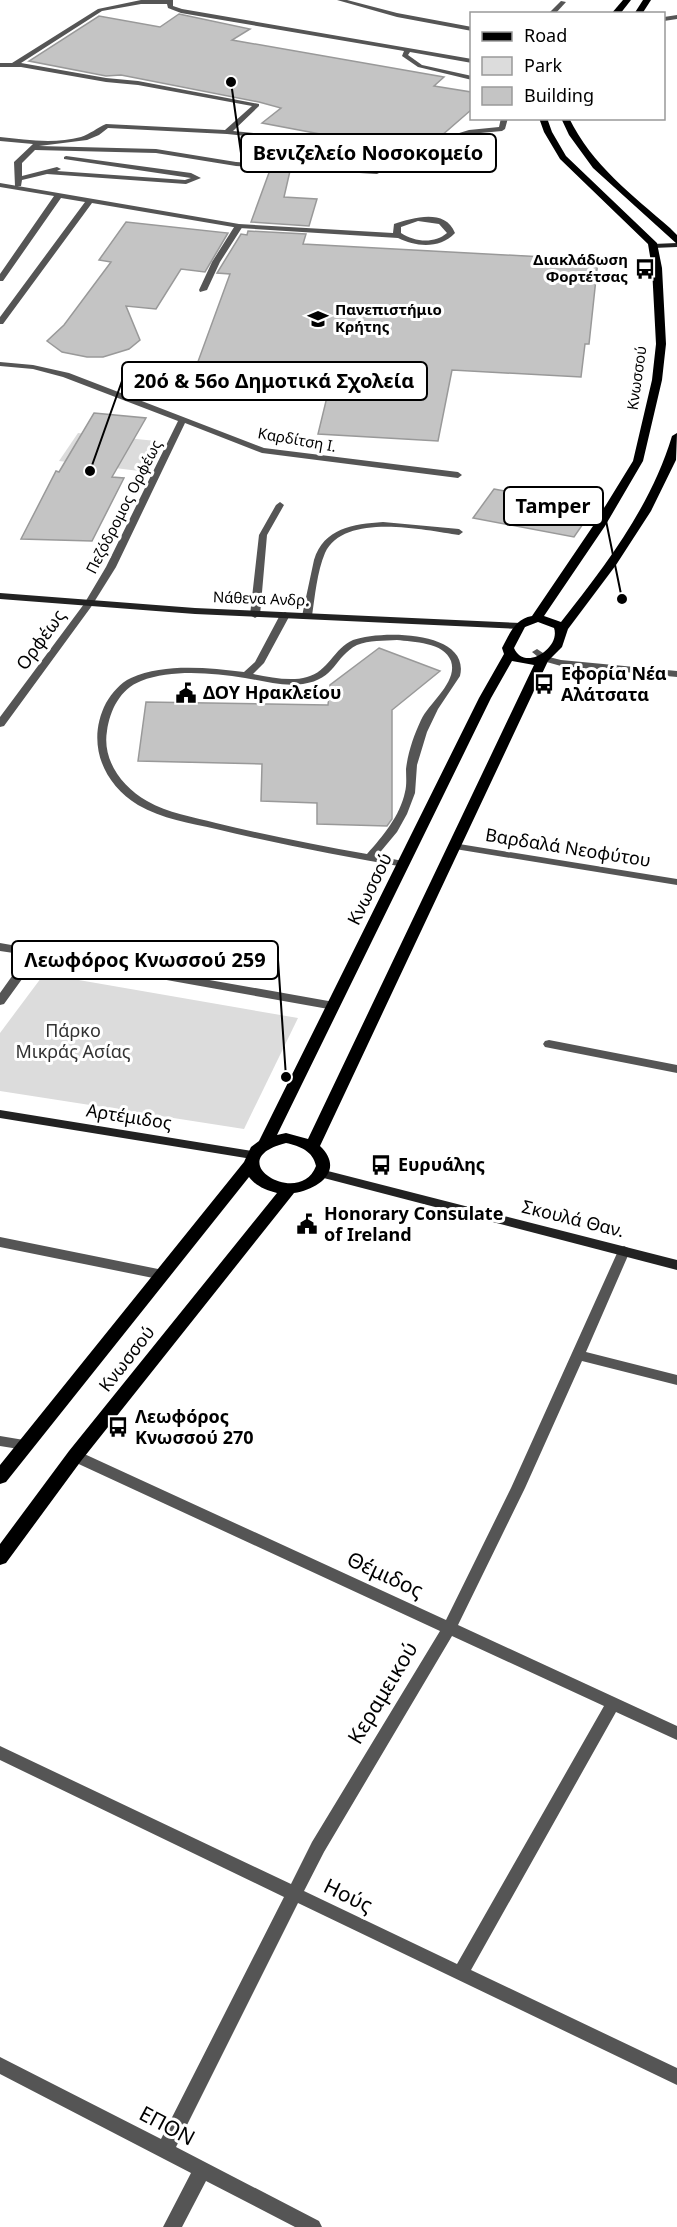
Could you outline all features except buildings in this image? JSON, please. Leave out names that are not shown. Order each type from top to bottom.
[{"type":"main road","points":[[617,12],[627,0]]},
{"type":"main road","points":[[544,120],[563,157],[598,193],[642,231],[653,246]]},
{"type":"main road","points":[[566,120],[575,140],[593,163],[667,230],[677,243]]},
{"type":"main road","name":"Κνωσσού","points":[[536,619],[626,484],[641,454],[660,365],[659,293],[653,246]]},
{"type":"main road","points":[[313,1145],[542,657],[562,634],[562,629],[585,599],[651,500],[669,467],[677,436]]},
{"type":"main road","points":[[542,657],[525,661],[510,654],[508,648],[521,626],[536,619],[554,622],[562,629]]},
{"type":"main road","name":"Κνωσσού","points":[[266,1142],[485,698],[510,654]]},
{"type":"main road","points":[[286,1138],[305,1141],[313,1145],[323,1161],[320,1173],[308,1184],[277,1188],[266,1184],[253,1173],[252,1160],[266,1142],[286,1138]]},
{"type":"main road","name":"Κνωσσού","points":[[0,1477],[163,1275],[252,1160]]},
{"type":"main road","name":"Κνωσσού","points":[[0,1558],[75,1456],[289,1188]]},
{"type":"street","points":[[340,0],[397,15],[470,29]]},
{"type":"street","points":[[13,65],[100,10],[141,2],[169,1],[170,7],[181,10],[470,61]]},
{"type":"street","points":[[553,12],[563,2]]},
{"type":"street","points":[[408,50],[404,55],[420,66],[470,78]]},
{"type":"street","points":[[0,65],[13,65],[105,81],[138,83],[257,105],[227,132]]},
{"type":"street","points":[[0,139],[38,143],[82,139],[97,133],[106,126],[227,132],[357,145],[430,144],[469,132],[502,129],[504,120]]},
{"type":"street","points":[[18,189],[18,162],[38,143]]},
{"type":"street","points":[[19,178],[50,173],[191,182],[197,178],[191,175],[31,148]]},
{"type":"street","points":[[68,154],[122,149],[156,151],[236,164],[377,172]]},
{"type":"street","points":[[50,173],[59,167],[68,154]]},
{"type":"street","points":[[2,187],[239,226],[399,236],[416,242],[435,242],[448,237],[448,230]]},
{"type":"street","points":[[0,279],[59,195]]},
{"type":"street","points":[[0,322],[89,202]]},
{"type":"street","points":[[399,236],[396,230],[398,226],[417,219],[435,220],[448,230],[460,228]]},
{"type":"street","points":[[203,290],[216,262],[239,226]]},
{"type":"street","points":[[653,246],[677,243]]},
{"type":"street","name":"Καρδίτση Ι.","points":[[0,364],[33,367],[66,375],[242,443],[272,452],[458,476]]},
{"type":"street","name":"Πεζόδρομος Ορφέως","points":[[88,605],[111,567],[183,419]]},
{"type":"street","points":[[255,615],[263,535],[280,505]]},
{"type":"street","points":[[307,616],[321,550],[338,531],[358,525],[404,525],[459,532]]},
{"type":"street","name":"Νάθενα Ανδρ.","points":[[0,596],[88,605],[255,615],[521,626]]},
{"type":"street","name":"Ορφέως","points":[[0,724],[88,605]]},
{"type":"street","points":[[246,675],[259,663],[285,615]]},
{"type":"street","points":[[370,858],[389,837],[410,795],[412,765],[418,739],[431,711],[457,672],[456,663],[448,651],[424,640],[398,637],[366,638],[352,645],[317,678],[282,683],[213,671],[183,672],[136,679],[120,690],[109,704],[102,732],[102,753],[111,773],[127,792],[145,804],[172,815],[259,837],[370,858],[404,864]]},
{"type":"street","points":[[542,657],[574,665],[677,674]]},
{"type":"street","name":"Βαρδαλά Νεοφύτου","points":[[453,846],[677,882]]},
{"type":"street","points":[[0,947],[334,1006]]},
{"type":"street","points":[[0,1001],[35,953]]},
{"type":"street","points":[[549,1044],[677,1069]]},
{"type":"street","name":"Αρτέμιδος","points":[[0,1114],[252,1160]]},
{"type":"street","name":"Σκουλά Θαν.","points":[[320,1173],[677,1265]]},
{"type":"street","points":[[0,1242],[163,1275]]},
{"type":"street","name":"Κεραμεικού","points":[[165,2150],[294,1893],[343,1802],[449,1628],[509,1505],[624,1251]]},
{"type":"street","points":[[578,1355],[677,1380]]},
{"type":"street","points":[[0,1441],[25,1445]]},
{"type":"street","name":"Θέμιδος","points":[[75,1456],[677,1733]]},
{"type":"street","points":[[461,1973],[613,1704]]},
{"type":"street","name":"Ηούς","points":[[0,1753],[677,2077]]},
{"type":"street","name":"ΕΠΟΝ","points":[[0,2065],[313,2227]]},
{"type":"street","points":[[172,2227],[202,2170]]},
{"type":"green space","points":[[78,433],[156,441],[139,471],[59,461]]},
{"type":"green space","name":"Πάρκο Μικράς Ασίας","points":[[44,974],[298,1018],[244,1129],[0,1091],[0,1033]]},
{"type":"place","name":"Βενιζελείο Νοσοκομείο","points":[[231,82]]},
{"type":"place","name":"Διακλάδωση Φορτέτσας","points":[[645,269]]},
{"type":"place","name":"Πανεπιστήμιο Κρήτης","points":[[318,319]]},
{"type":"place","name":"20ό & 56ο Δημοτικά Σχολεία","points":[[90,471]]},
{"type":"place","name":"Tamper","points":[[622,599]]},
{"type":"place","name":"Εφορία Νέα Αλάτσατα","points":[[544,684]]},
{"type":"place","name":"ΔΟΥ Ηρακλείου","points":[[186,693]]},
{"type":"place","name":"Λεωφόρος Κνωσσού 259","points":[[286,1077]]},
{"type":"place","name":"Ευρυάλης","points":[[381,1165]]},
{"type":"place","name":"Honorary Consulate of Ireland","points":[[307,1224]]},
{"type":"place","name":"Λεωφόρος Κνωσσού 270","points":[[118,1427]]}]
